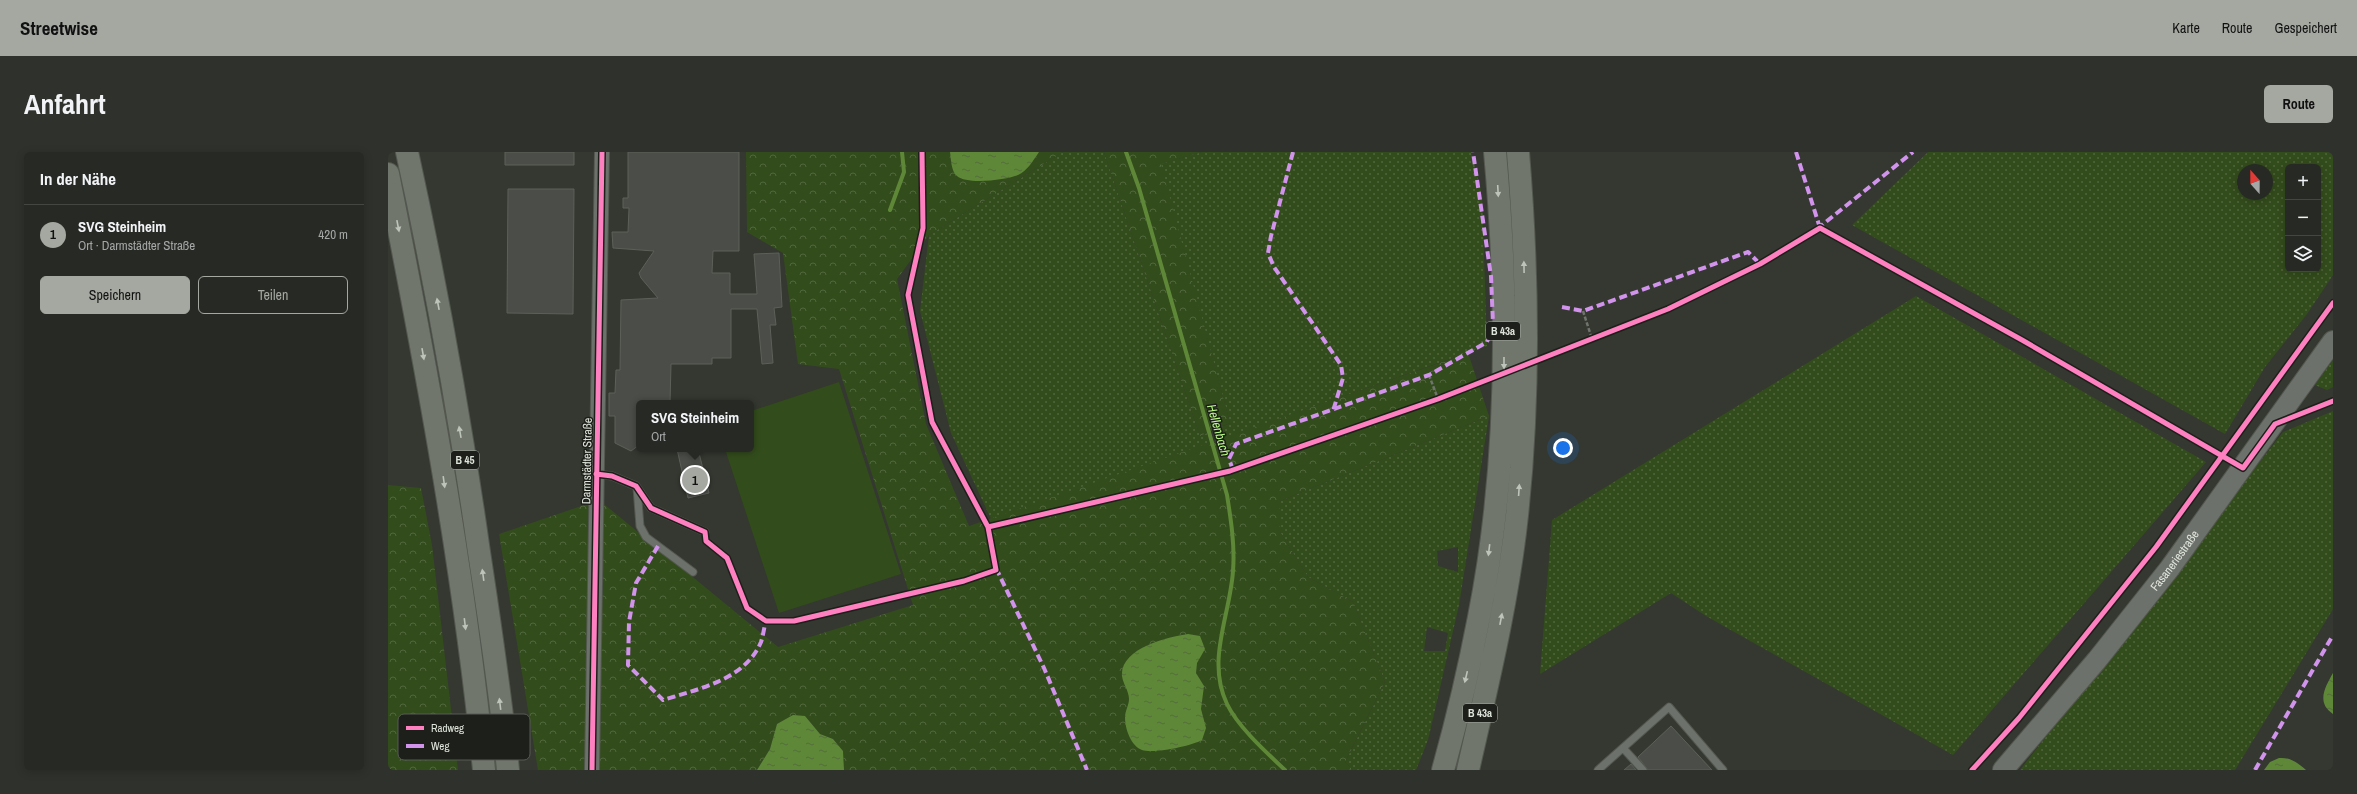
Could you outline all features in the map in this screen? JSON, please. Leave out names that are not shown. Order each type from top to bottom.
[{"type":"highway","name":"B 45","points":[[407,152],[439,310],[465,459],[487,604],[501,714]]},
{"type":"highway","name":"B 43a","points":[[1443,770],[1479,617],[1499,464],[1504,363],[1501,246],[1495,152]]},
{"type":"highway","name":"B 43a","points":[[1468,770],[1502,619],[1517,515],[1524,424],[1527,349],[1524,250],[1518,152]]},
{"type":"highway","name":"B 45","points":[[388,174],[416,315],[442,462],[476,714]]},
{"type":"highway","points":[[1478,770],[1493,657]]},
{"type":"highway","name":"B 45","points":[[483,760],[484,770]]},
{"type":"highway","name":"B 45","points":[[507,760],[508,770]]},
{"type":"street","name":"Darmstädter Straße","points":[[592,770],[602,152]]},
{"type":"street","name":"Fasaneriestraße","points":[[2003,770],[2097,660],[2170,568],[2333,341]]},
{"type":"lane","points":[[596,474],[612,476],[636,486],[651,508],[705,532]]},
{"type":"lane","points":[[636,486],[640,526],[646,537],[692,572]]},
{"type":"lane","points":[[1598,770],[1669,707],[1723,770]]},
{"type":"lane","points":[[1622,748],[1643,770]]},
{"type":"path","points":[[1583,311],[1592,339]]},
{"type":"path","points":[[1430,375],[1438,399]]},
{"type":"green space","points":[[746,152],[950,152],[954,172],[1033,161],[1039,152],[1063,152],[929,235],[897,279],[926,424],[969,526],[1468,353],[1489,416],[1280,501],[1280,532],[1308,577],[1353,602],[1385,682],[1345,762],[1353,770],[844,770],[843,751],[833,739],[820,734],[805,716],[777,724],[770,749],[757,770],[538,770],[530,714],[529,714],[499,534],[599,500],[778,647],[913,605],[839,369],[798,364],[783,253],[747,232]]},
{"type":"green space","points":[[1063,152],[1104,152],[1200,436],[1207,433],[1210,443],[991,519],[951,433],[920,311],[929,235]]},
{"type":"green space","points":[[1104,152],[1202,152],[1161,164],[1230,423],[1200,436]]},
{"type":"green space","points":[[1202,152],[1471,152],[1482,195],[1487,346],[1216,441],[1213,431],[1230,423],[1160,164]]},
{"type":"green space","points":[[1928,152],[2333,152],[2333,275],[2307,314],[2265,367],[2225,434],[1852,225]]},
{"type":"green space","points":[[1916,296],[2206,462],[1953,755],[1706,616],[1671,593],[1540,674],[1552,520]]},
{"type":"green space","points":[[2333,360],[2333,387],[2327,390],[2315,385]]},
{"type":"green space","points":[[839,382],[901,574],[779,613],[726,452],[754,452],[754,410]]},
{"type":"green space","points":[[2333,411],[2333,609],[2235,770],[2020,770],[2283,432]]},
{"type":"green space","points":[[1489,416],[1459,605],[1428,740],[1416,770],[1353,770],[1345,762],[1385,682],[1353,602],[1308,577],[1280,532],[1280,501]],"holes":[[[1458,547],[1458,572],[1438,566],[1437,551]],[[1427,627],[1448,633],[1445,651],[1424,651]]]},
{"type":"green space","points":[[388,485],[421,488],[432,545],[452,714],[398,714],[398,760],[457,760],[458,770],[388,770]]},
{"type":"water","points":[[950,152],[1039,152],[1027,168],[1018,175],[1005,179],[978,181],[962,179],[955,174],[952,168]]},
{"type":"water","points":[[1188,634],[1200,636],[1205,649],[1197,663],[1196,673],[1204,686],[1201,709],[1206,728],[1202,740],[1190,745],[1172,749],[1155,751],[1142,750],[1132,741],[1126,727],[1125,715],[1129,699],[1122,676],[1123,666],[1137,651],[1147,646],[1158,641]]},
{"type":"water","points":[[2333,673],[2333,714],[2328,710],[2323,700],[2325,689]]},
{"type":"water","points":[[793,715],[805,716],[820,734],[833,739],[843,751],[844,770],[757,770],[770,749],[777,724]]},
{"type":"water","points":[[2279,758],[2287,758],[2294,761],[2306,770],[2264,770],[2270,762]]},
{"type":"building","points":[[505,152],[574,152],[574,165],[505,165]]},
{"type":"building","points":[[628,152],[739,152],[739,251],[713,251],[712,273],[730,273],[730,294],[757,294],[754,254],[779,253],[782,307],[774,308],[776,325],[770,325],[773,363],[762,364],[757,309],[731,309],[731,358],[712,358],[712,364],[671,364],[670,400],[636,400],[636,447],[631,451],[615,443],[615,416],[609,416],[609,393],[615,393],[616,370],[620,370],[621,300],[658,298],[641,278],[639,273],[654,251],[613,248],[612,232],[628,232],[629,208],[623,208],[623,198],[628,198]]},
{"type":"building","points":[[508,189],[574,189],[573,314],[507,313]]},
{"type":"building","points":[[678,452],[699,452],[709,493],[688,498]]},
{"type":"building","points":[[1671,726],[1712,770],[1648,770],[1638,757]]},
{"type":"building","points":[[1631,764],[1636,770],[1624,770]]},
{"type":"waterway","points":[[890,210],[904,172],[902,152]]},
{"type":"waterway","name":"Hellenbach","points":[[1126,152],[1139,188],[1227,495],[1232,533],[1233,571],[1219,654],[1221,687],[1227,704],[1238,722],[1285,770]]},
{"type":"marked path","points":[[1293,152],[1268,253],[1274,267],[1341,365],[1343,378],[1333,411]]},
{"type":"marked path","points":[[1233,470],[1229,459],[1236,444],[1429,375],[1487,342],[1493,324],[1491,276],[1473,152]]},
{"type":"marked path","points":[[1796,152],[1820,228]]},
{"type":"marked path","points":[[1817,229],[1913,152]]},
{"type":"marked path","points":[[1562,307],[1583,311],[1748,252],[1760,264]]},
{"type":"marked path","points":[[658,546],[636,583],[629,622],[628,665],[663,700],[705,687],[719,681],[744,666],[754,655],[761,642],[766,621]]},
{"type":"marked path","points":[[996,568],[1044,668],[1087,770]]},
{"type":"marked path","points":[[2255,770],[2333,635]]},
{"type":"cycle path","points":[[592,770],[602,152]]},
{"type":"cycle path","points":[[596,474],[612,476],[636,486],[651,508],[705,532],[706,541],[727,558],[747,608],[766,621],[794,621],[964,581],[996,570],[988,527],[932,422],[908,295],[923,228],[922,152]]},
{"type":"cycle path","points":[[988,527],[1230,471],[1438,399],[1668,309],[1760,264],[1820,228],[2022,340],[2243,468],[2275,424],[2333,401]]},
{"type":"cycle path","points":[[1972,770],[2019,718],[2156,547],[2333,303]]},
{"type":"place","name":"SVG Steinheim","points":[[695,480]]}]
